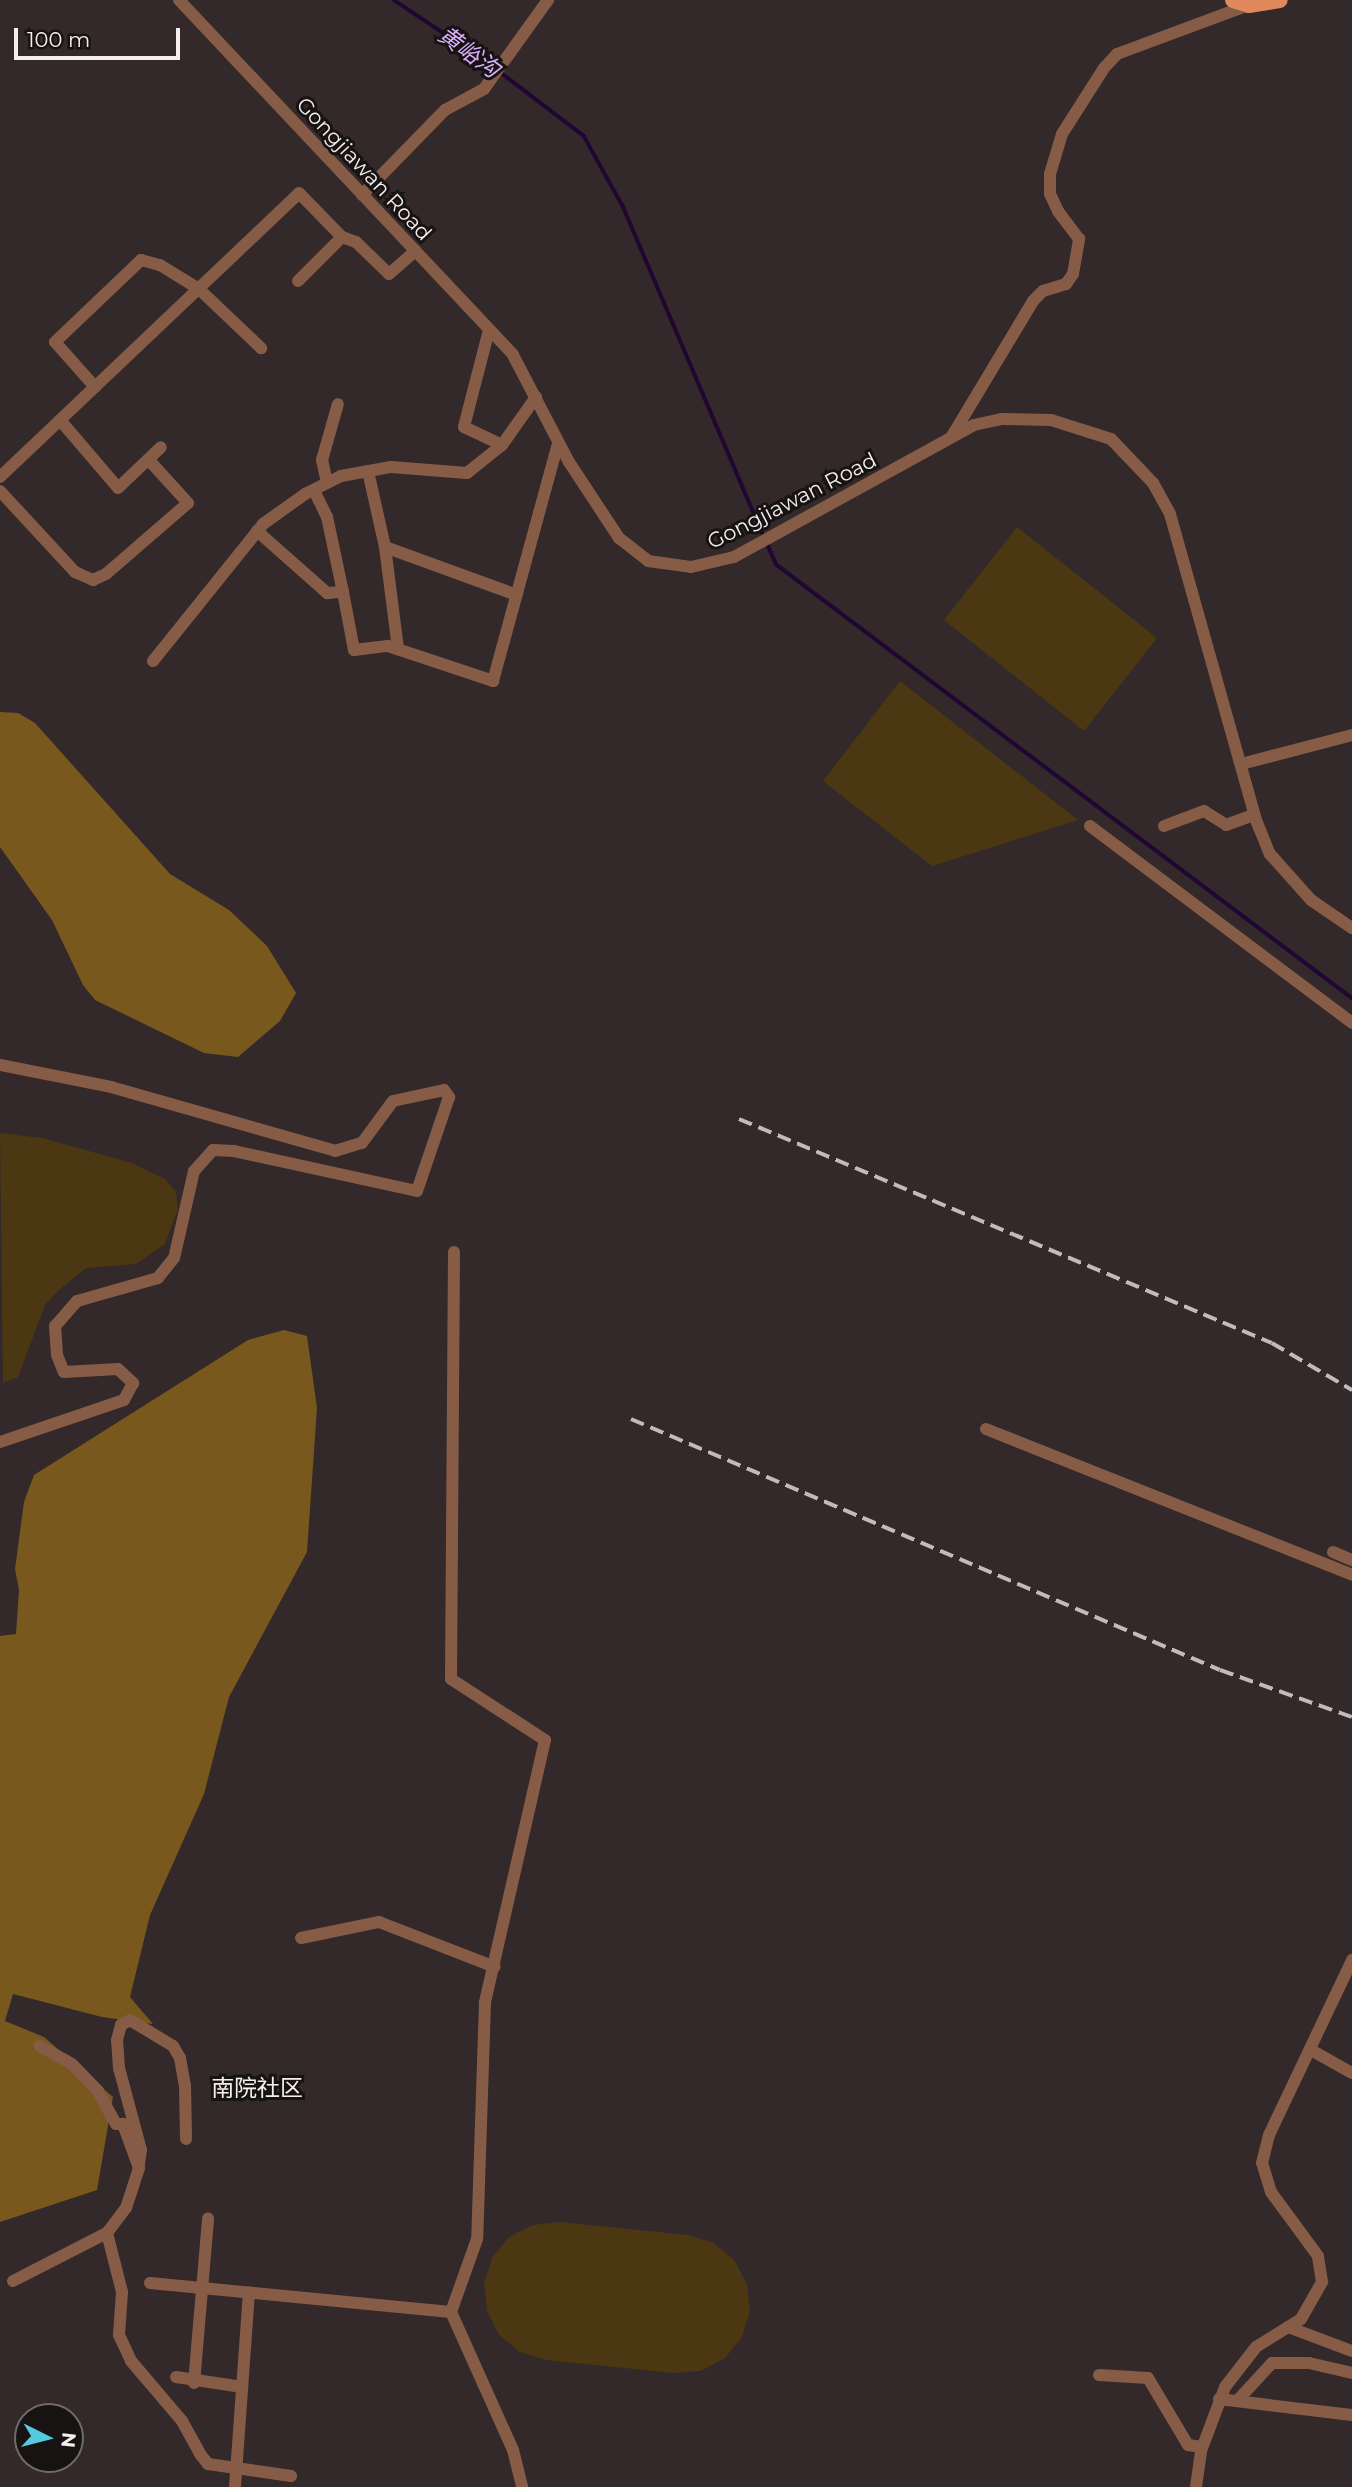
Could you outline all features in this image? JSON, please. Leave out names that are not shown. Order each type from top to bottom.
[{"type":"main road","points":[[1233,0],[1249,5],[1280,0]]},
{"type":"street","name":"Gongjiawan Road","points":[[179,0],[513,355],[558,443],[619,538],[648,561],[669,566],[712,565],[752,547],[974,425],[1002,419],[1051,420],[1111,439],[1133,458],[1170,514],[1254,815],[1270,854],[1311,900],[1352,928]]},
{"type":"street","points":[[362,195],[445,110],[484,89],[548,0]]},
{"type":"street","points":[[950,439],[1033,300],[1043,291],[1066,284],[1073,274],[1079,239],[1058,211],[1050,194],[1050,174],[1062,134],[1104,68],[1117,54],[1249,5]]},
{"type":"street","points":[[0,477],[299,193],[342,237],[356,242],[389,274],[415,251]]},
{"type":"street","points":[[298,281],[342,237]]},
{"type":"street","points":[[95,387],[55,342],[141,260],[160,265],[199,289],[261,348]]},
{"type":"street","points":[[489,330],[464,427],[502,444]]},
{"type":"street","points":[[153,661],[257,531],[314,489],[368,471],[391,467],[467,473],[502,444],[536,397]]},
{"type":"street","points":[[327,483],[323,460],[338,404]]},
{"type":"street","points":[[60,420],[118,488],[161,447]]},
{"type":"street","points":[[314,489],[327,517],[354,650],[398,649],[493,681],[558,443]]},
{"type":"street","points":[[0,491],[75,572],[93,580],[106,575],[188,503],[148,459]]},
{"type":"street","points":[[368,471],[385,547],[398,649]]},
{"type":"street","points":[[257,531],[327,593],[343,592]]},
{"type":"street","points":[[385,547],[517,595]]},
{"type":"street","points":[[1241,764],[1352,735]]},
{"type":"street","points":[[1164,826],[1204,811],[1226,825],[1254,815]]},
{"type":"street","points":[[1090,826],[1352,1023]]},
{"type":"street","points":[[0,1065],[111,1087],[335,1151],[362,1143],[393,1101],[444,1090],[449,1097],[417,1191],[233,1151],[213,1150],[194,1171],[174,1258],[159,1278],[77,1301],[55,1326],[57,1355],[64,1372],[118,1369],[133,1383],[124,1400],[0,1442]]},
{"type":"street","points":[[454,1252],[451,1679],[545,1740],[484,2016],[477,2239],[451,2312],[513,2450],[522,2487]]},
{"type":"street","points":[[986,1429],[1352,1575]]},
{"type":"street","points":[[1333,1552],[1352,1560]]},
{"type":"street","points":[[301,1938],[379,1922],[495,1967]]},
{"type":"street","points":[[1196,2487],[1202,2446],[1219,2399],[1256,2347],[1288,2327],[1312,2305],[1323,2269],[1311,2242],[1265,2182],[1262,2163],[1269,2135],[1352,1960]]},
{"type":"street","points":[[13,2281],[107,2233],[126,2208],[139,2168],[141,2150],[119,2068],[117,2040],[121,2025],[130,2020],[173,2046],[180,2058],[186,2139]]},
{"type":"street","points":[[40,2046],[72,2064],[98,2091],[116,2124],[123,2124],[139,2168]]},
{"type":"street","points":[[1311,2050],[1352,2073]]},
{"type":"street","points":[[194,2383],[208,2219]]},
{"type":"street","points":[[107,2233],[121,2292],[119,2335],[131,2361],[182,2421],[208,2464],[291,2476]]},
{"type":"street","points":[[150,2283],[451,2312]]},
{"type":"street","points":[[235,2487],[249,2293]]},
{"type":"street","points":[[1288,2327],[1352,2351]]},
{"type":"street","points":[[1237,2401],[1272,2363],[1309,2363],[1352,2373]]},
{"type":"street","points":[[1099,2375],[1148,2378],[1188,2445],[1202,2446]]},
{"type":"street","points":[[176,2377],[194,2383],[243,2387]]},
{"type":"street","points":[[1219,2399],[1352,2415]]},
{"type":"shaded area","points":[[1017,527],[1157,638],[1084,731],[944,620]]},
{"type":"shaded area","points":[[900,681],[1078,820],[932,866],[823,781]]},
{"type":"shaded area","points":[[0,712],[18,713],[35,723],[170,874],[229,910],[267,946],[296,993],[280,1021],[238,1057],[204,1053],[95,1000],[83,985],[52,920],[0,847]]},
{"type":"shaded area","points":[[0,1133],[42,1138],[132,1163],[165,1179],[176,1192],[178,1209],[165,1244],[136,1264],[86,1268],[59,1290],[45,1305],[18,1377],[3,1383]]},
{"type":"shaded area","points":[[284,1330],[307,1336],[317,1408],[307,1552],[229,1697],[204,1794],[150,1915],[130,1997],[153,2024],[102,2017],[13,1994],[5,2021],[44,2037],[113,2097],[97,2190],[0,2222],[0,1636],[16,1634],[19,1590],[15,1569],[24,1502],[34,1475],[248,1340]]},
{"type":"shaded area","points":[[560,2222],[688,2235],[714,2243],[734,2260],[747,2284],[750,2311],[742,2337],[725,2358],[701,2371],[674,2373],[546,2360],[520,2352],[499,2335],[487,2311],[484,2284],[492,2258],[509,2237],[533,2225]]},
{"type":"waterway","name":"黄峪沟","points":[[394,0],[487,62],[584,136],[623,206],[764,536]]},
{"type":"waterway","points":[[767,543],[777,565],[1352,998]]},
{"type":"railway","points":[[739,1119],[1272,1343],[1352,1390]]},
{"type":"railway","points":[[631,1419],[1220,1670],[1352,1717]]},
{"type":"district","name":"南院社区","points":[[257,2088]]}]
